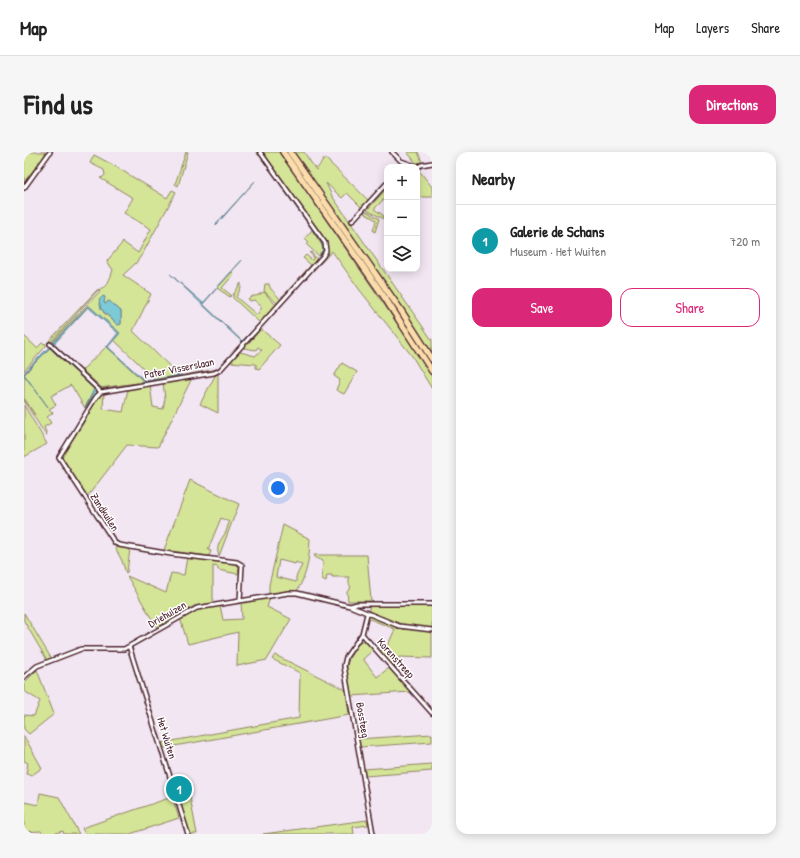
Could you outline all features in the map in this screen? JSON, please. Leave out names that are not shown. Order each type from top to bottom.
[{"type":"highway","points":[[283,152],[409,333],[432,371]]},
{"type":"highway","points":[[290,152],[395,302],[432,359]]},
{"type":"street","points":[[24,188],[50,152]]},
{"type":"street","name":"Pater Visserslaan","points":[[101,392],[214,373],[220,370],[323,256],[326,251],[325,243],[260,152]]},
{"type":"street","points":[[392,152],[403,164],[418,166],[432,163]]},
{"type":"street","points":[[352,221],[384,186]]},
{"type":"street","points":[[50,344],[101,392]]},
{"type":"street","name":"Zandkuilen","points":[[101,392],[96,396],[58,457],[108,534],[115,543],[119,545],[171,554],[237,562],[242,566],[240,601]]},
{"type":"street","name":"Driehuizen","points":[[24,677],[37,666],[81,649],[118,649],[129,646],[192,610],[202,606],[288,593],[298,593],[350,606],[399,626],[432,630]]},
{"type":"street","name":"Driehuizen","points":[[350,606],[358,604],[432,604]]},
{"type":"street","name":"Bossteeg","points":[[368,614],[362,634],[346,657],[344,666],[373,834]]},
{"type":"street","name":"Korenstreep","points":[[362,634],[432,713]]},
{"type":"street","name":"Het Wuiten","points":[[129,646],[188,834]]},
{"type":"green space","points":[[24,152],[46,152],[41,161],[47,152],[49,152],[41,162],[39,161],[39,165],[24,186],[24,183],[38,164],[24,182]]},
{"type":"green space","points":[[186,152],[188,152],[178,186],[175,184]]},
{"type":"green space","points":[[256,152],[259,152],[324,242],[325,250],[320,257],[307,245],[309,242],[305,238],[312,230],[322,246],[322,242],[261,156],[259,156]]},
{"type":"green space","points":[[261,152],[279,152],[410,342],[432,377],[432,389],[412,356],[359,289],[332,251],[320,264],[320,261],[327,251],[326,243]]},
{"type":"green space","points":[[294,152],[304,152],[316,170],[325,158],[369,201],[363,209],[347,193],[342,198],[326,183],[332,196],[432,340],[432,353],[395,296]]},
{"type":"green space","points":[[407,152],[418,152],[422,162],[416,163]]},
{"type":"green space","points":[[94,155],[167,198],[172,190],[176,192],[143,253],[136,263],[123,275],[151,294],[133,331],[180,376],[217,369],[259,324],[222,367],[216,371],[101,390],[53,345],[100,388],[102,388],[82,370],[107,346],[144,382],[156,380],[114,340],[120,333],[89,306],[53,343],[53,341],[100,291],[98,290],[51,342],[47,343],[97,290],[106,285],[113,270],[107,261],[123,242],[138,253],[151,229],[124,213],[133,198],[100,178],[105,175],[104,170],[90,163]],"holes":[[[104,296],[105,304],[109,301],[121,311],[121,324],[118,325],[103,312]]]},
{"type":"green space","points":[[420,172],[432,187],[432,197],[420,197]]},
{"type":"green space","points":[[384,191],[384,200],[374,209],[383,215],[384,219],[367,210]]},
{"type":"green space","points":[[366,211],[379,219],[375,232],[373,231],[376,220],[364,213]]},
{"type":"green space","points":[[311,252],[318,260],[285,297],[281,297],[311,265],[303,258],[306,255],[312,260],[314,258],[310,253]]},
{"type":"green space","points":[[232,272],[234,274],[222,288],[231,295],[230,297],[217,288]]},
{"type":"green space","points":[[241,283],[241,288],[236,297],[257,315],[262,307],[254,300],[250,301],[248,299],[253,296],[264,292],[276,305],[276,307],[262,322],[259,322],[233,298],[233,295]]},
{"type":"green space","points":[[265,284],[269,284],[281,302],[278,304],[264,291]]},
{"type":"green space","points":[[261,329],[280,345],[259,369],[256,368],[256,364],[230,362],[240,352],[255,356],[262,350],[258,347],[256,350],[244,348]]},
{"type":"green space","points":[[24,336],[37,348],[42,343],[46,344],[46,346],[24,371]]},
{"type":"green space","points":[[49,347],[51,347],[98,391],[89,407],[85,408],[71,385],[51,396],[56,405],[49,409],[53,413],[47,417],[51,423],[44,427],[47,435],[24,401],[24,399],[35,415],[24,398],[24,375],[30,368],[24,373]],"holes":[[[95,389],[96,390],[85,408]]]},
{"type":"green space","points":[[342,363],[357,372],[344,394],[336,390],[340,380],[334,376]]},
{"type":"green space","points":[[216,374],[218,374],[218,413],[200,404]]},
{"type":"green space","points":[[192,378],[158,447],[127,445],[87,497],[61,458],[91,411],[90,409],[100,393],[104,393],[103,409],[123,412],[128,389],[150,385],[153,407],[163,409],[165,398],[163,383]]},
{"type":"green space","points":[[24,405],[47,444],[24,457]]},
{"type":"green space","points":[[190,480],[239,504],[219,556],[218,546],[226,532],[229,522],[221,518],[208,550],[211,551],[209,556],[164,550]]},
{"type":"green space","points":[[283,525],[310,539],[304,578],[297,591],[269,593],[269,585]],"holes":[[[279,560],[295,564],[296,562],[302,565],[296,577],[296,582],[276,577]]]},
{"type":"green space","points":[[115,547],[130,549],[126,573],[122,561]]},
{"type":"green space","points":[[314,555],[367,555],[371,601],[348,601],[347,592],[351,587],[349,584],[349,577],[332,577],[332,575],[327,575],[326,581],[322,579],[323,561]]},
{"type":"green space","points":[[187,557],[238,564],[238,574],[218,570],[218,567],[213,566],[213,603],[194,606],[157,628],[127,576],[166,593],[171,573],[184,575]]},
{"type":"green space","points":[[270,598],[267,607],[291,619],[267,660],[237,666],[238,632],[188,644],[180,618],[195,610],[220,605],[223,620],[242,619],[241,602]]},
{"type":"green space","points":[[370,606],[432,606],[432,628],[407,626],[391,622],[368,611]]},
{"type":"green space","points":[[24,613],[51,658],[47,660],[24,621]]},
{"type":"green space","points":[[371,616],[399,627],[432,632],[432,658],[399,657],[394,667],[380,651],[388,645],[395,629],[367,618]]},
{"type":"green space","points":[[361,641],[365,641],[373,650],[363,659],[377,677],[389,668],[410,692],[351,696],[347,672],[348,661]]},
{"type":"green space","points":[[275,655],[346,690],[349,715],[163,748],[161,743],[299,718],[300,673],[272,659]]},
{"type":"green space","points":[[37,670],[54,714],[29,734],[24,729],[24,715],[34,716],[40,701],[24,691],[24,683]]},
{"type":"green space","points":[[432,734],[432,742],[360,747],[358,739]]},
{"type":"green space","points":[[24,736],[42,768],[32,775],[26,774],[28,763],[24,761]]},
{"type":"green space","points":[[432,764],[432,771],[365,776],[364,769]]},
{"type":"green space","points":[[189,792],[197,834],[187,834],[175,798]]},
{"type":"green space","points":[[40,793],[59,797],[79,834],[64,834],[63,831],[52,834],[43,834],[41,831],[24,832],[24,802],[38,805]]},
{"type":"green space","points":[[172,797],[179,818],[130,834],[85,834],[82,828]]},
{"type":"green space","points":[[367,820],[368,825],[353,827],[354,834],[263,834]]},
{"type":"water","points":[[255,181],[217,224],[216,225],[216,224]]},
{"type":"water","points":[[286,193],[324,244],[324,250],[320,255],[323,249],[321,242]]},
{"type":"water","points":[[242,260],[203,304],[242,341],[258,325],[242,342],[170,274],[203,303]]},
{"type":"water","points":[[103,296],[105,297],[105,304],[109,301],[121,311],[121,324],[118,325],[101,309],[99,300]]},
{"type":"water","points":[[89,306],[120,333],[108,347],[145,381],[182,375],[141,382],[144,381],[107,347],[118,333],[88,307],[54,344],[78,369],[54,346],[53,343],[86,308]]},
{"type":"water","points":[[48,348],[50,348],[24,374]]},
{"type":"water","points":[[50,348],[96,390],[85,408],[94,389]]},
{"type":"water","points":[[24,374],[48,407],[24,375]]},
{"type":"place","name":"Galerie de Schans","points":[[179,789]]}]
